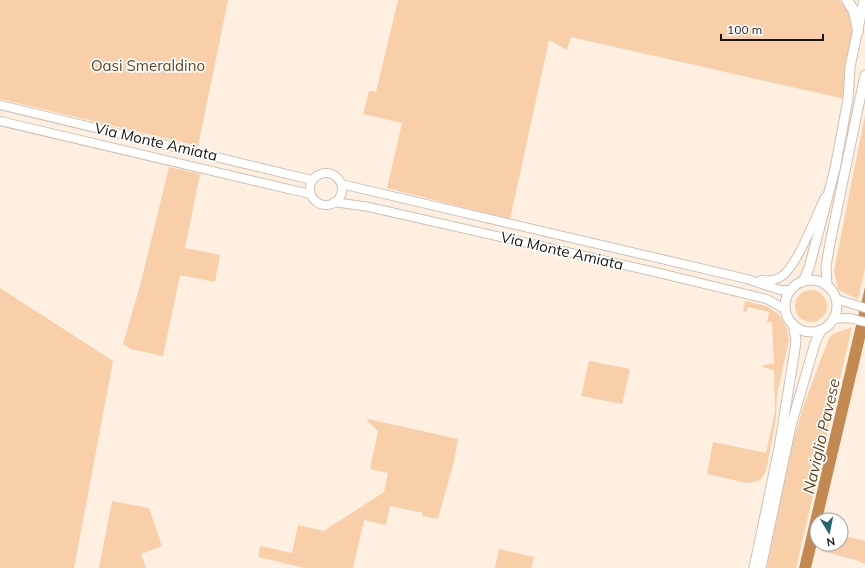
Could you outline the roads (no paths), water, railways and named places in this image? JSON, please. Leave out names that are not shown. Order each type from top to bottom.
[{"type":"highway","points":[[847,0],[854,11],[861,28]]},
{"type":"main road","points":[[803,282],[809,268],[832,182],[848,99],[850,67],[861,28],[864,0]]},
{"type":"main road","points":[[827,286],[826,266],[830,243],[865,75]]},
{"type":"main road","name":"Via Monte Amiata","points":[[0,105],[312,180]]},
{"type":"main road","name":"Via Monte Amiata","points":[[0,121],[310,194]]},
{"type":"main road","points":[[330,173],[338,178],[341,184],[342,192],[339,198],[328,205],[321,204],[313,199],[310,194],[309,188],[312,180],[319,174],[330,173]]},
{"type":"main road","points":[[747,279],[770,281],[782,276],[794,263],[832,182]]},
{"type":"main road","name":"Via Monte Amiata","points":[[341,184],[747,279],[780,290],[791,290]]},
{"type":"main road","name":"Via Monte Amiata","points":[[334,202],[368,207],[668,275],[767,299],[786,310]]},
{"type":"main road","points":[[761,568],[791,426],[815,343],[821,330],[830,323],[836,313],[836,299],[834,294],[827,286],[816,280],[803,282],[796,285],[791,290],[786,303],[788,318],[799,329],[806,331],[821,330]]},
{"type":"main road","points":[[836,299],[865,308]]},
{"type":"main road","points":[[833,319],[849,318],[865,322]]},
{"type":"main road","points":[[754,568],[779,448],[795,349],[796,340],[793,324]]},
{"type":"park label","name":"Oasi Smeraldino","points":[[148,66]]},
{"type":"water label","name":"Naviglio Pavese","points":[[821,436]]}]
